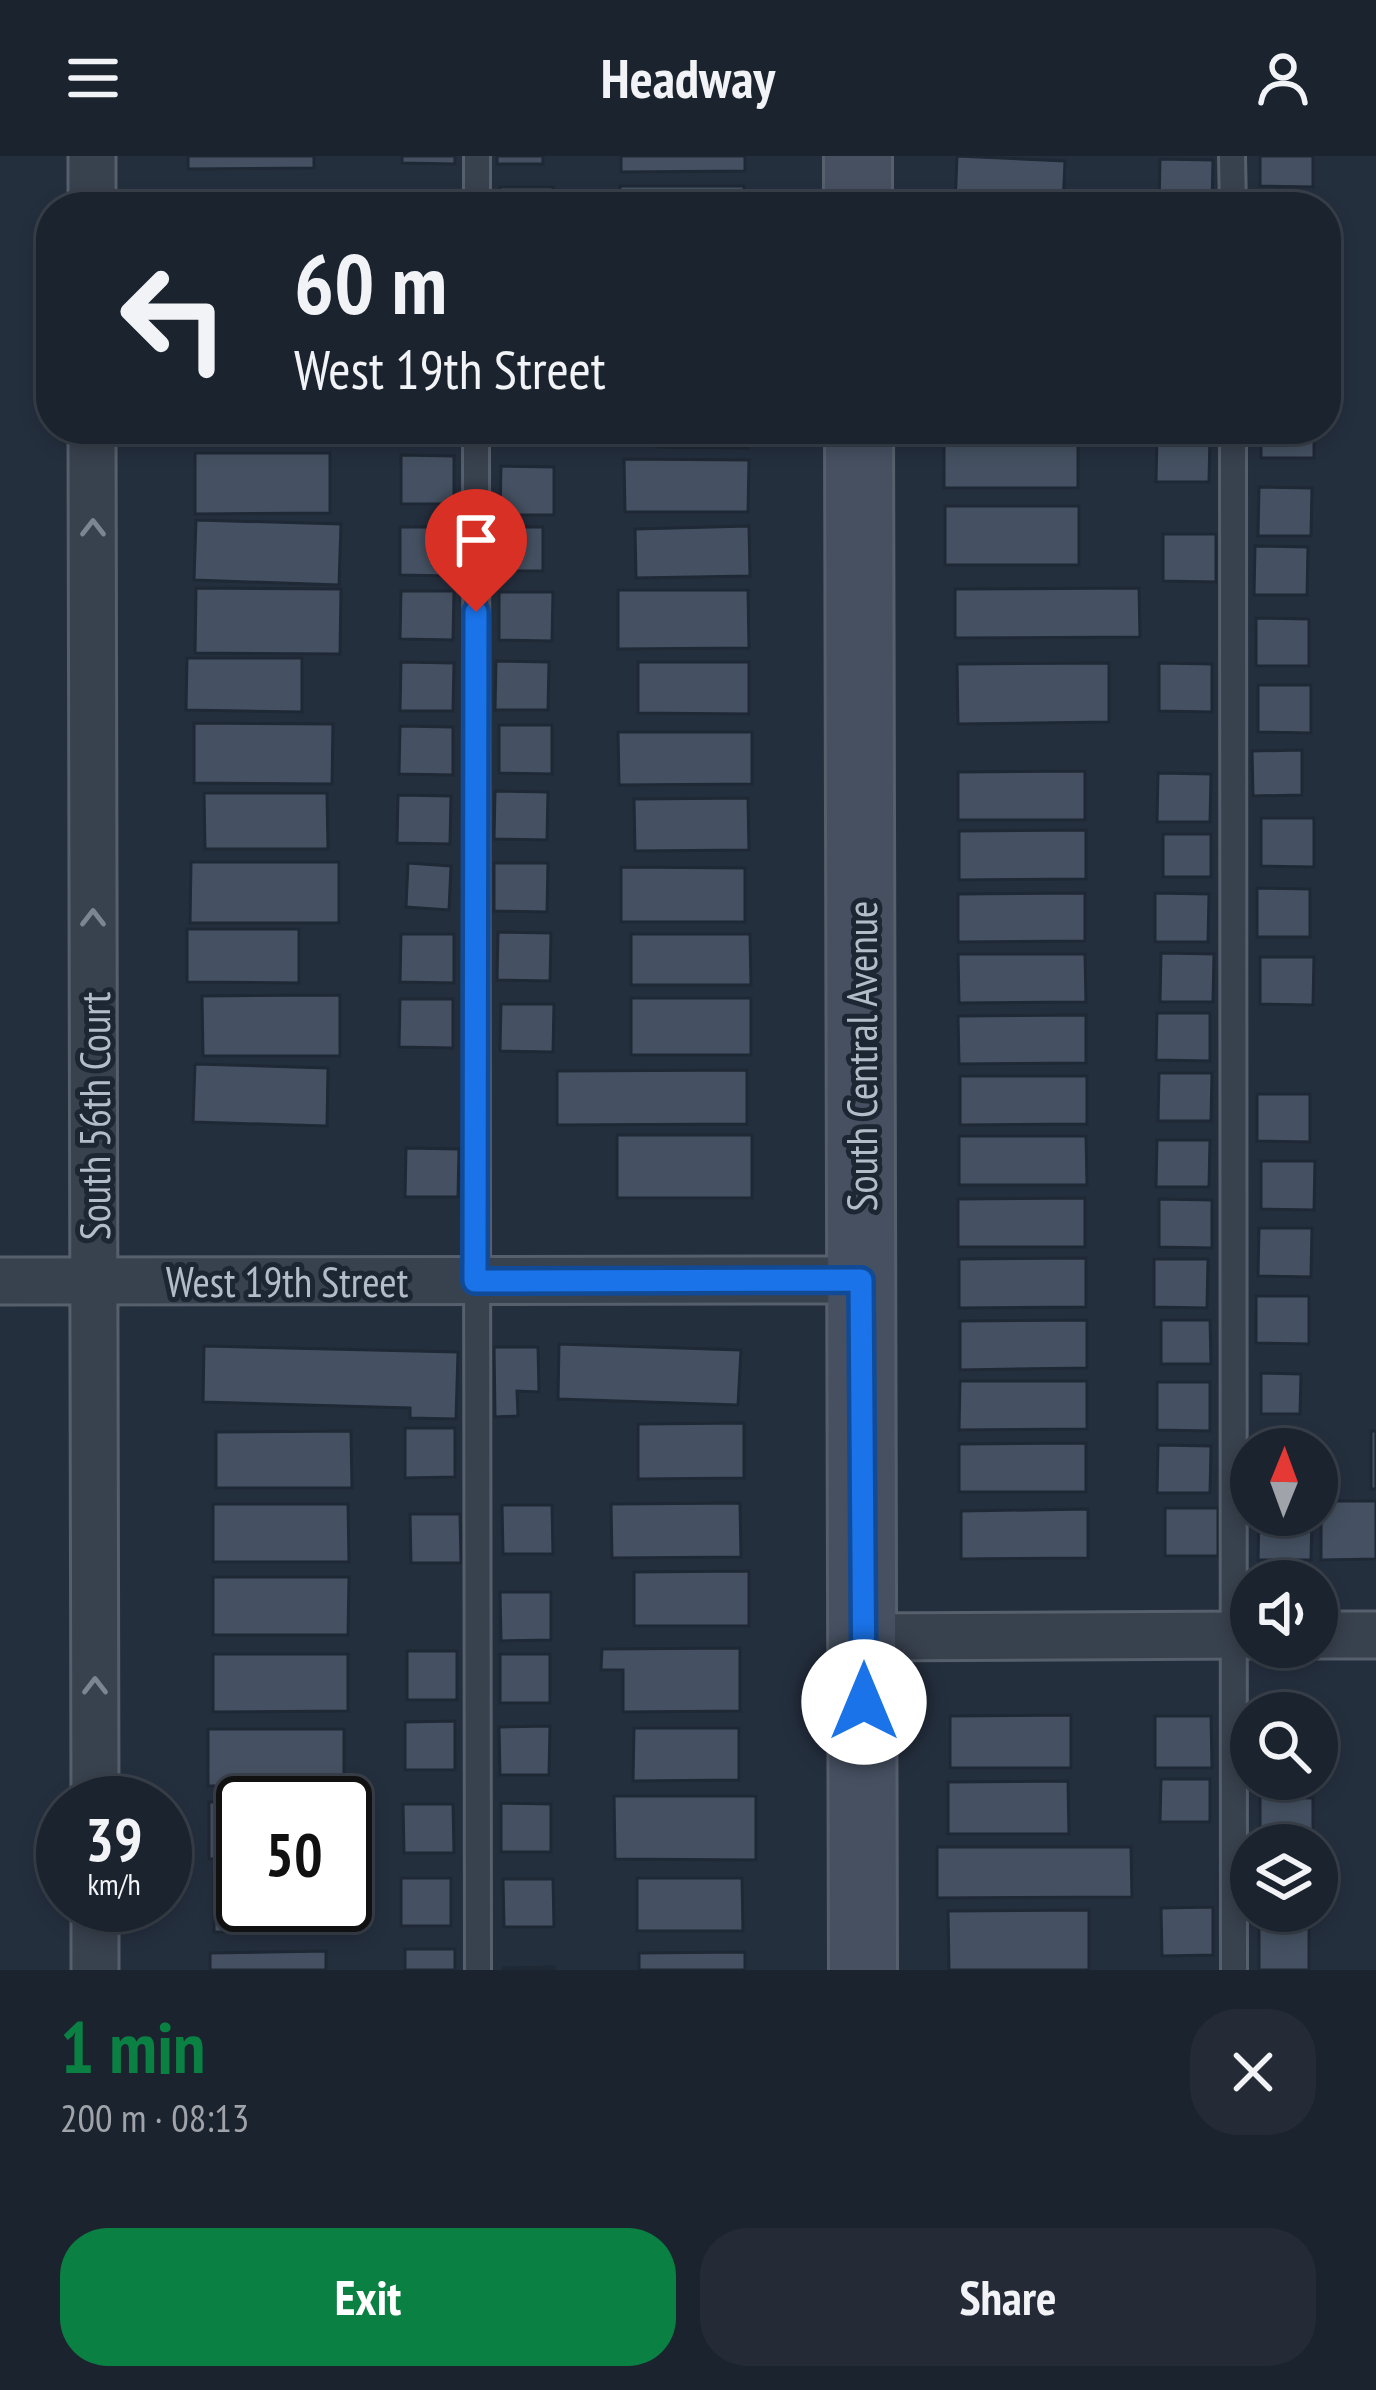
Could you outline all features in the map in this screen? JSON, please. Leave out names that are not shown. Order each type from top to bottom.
[{"type":"main road","points":[[858,156],[858,192]]},
{"type":"main road","name":"South Central Avenue","points":[[859,444],[863,1970]]},
{"type":"street","points":[[92,156],[92,192]]},
{"type":"street","name":"South 56th Court","points":[[92,444],[95,1776]]},
{"type":"street","name":"West 19th Street","points":[[0,1281],[861,1280]]},
{"type":"street","points":[[864,1636],[1230,1635]]},
{"type":"street","points":[[1338,1635],[1376,1635]]},
{"type":"street","points":[[95,1932],[95,1970]]},
{"type":"lane","points":[[477,156],[477,192]]},
{"type":"lane","points":[[1232,156],[1232,192]]},
{"type":"lane","points":[[476,444],[478,1970]]},
{"type":"lane","points":[[1233,444],[1241,1560]]},
{"type":"lane","points":[[1234,1970],[1241,1668]]},
{"type":"building","points":[[188,156],[314,156],[314,168],[188,169]]},
{"type":"building","points":[[402,156],[455,156],[455,164],[402,163]]},
{"type":"building","points":[[497,156],[543,156],[543,164],[497,164]]},
{"type":"building","points":[[621,156],[745,156],[745,171],[621,172]]},
{"type":"building","points":[[957,156],[1065,161],[1064,192],[956,192]]},
{"type":"building","points":[[1260,156],[1313,156],[1313,187],[1260,186]]},
{"type":"building","points":[[1160,159],[1213,160],[1212,192],[1159,192]]},
{"type":"building","points":[[620,186],[744,186],[744,192],[620,192]]},
{"type":"building","points":[[500,187],[553,187],[553,192],[500,192]]},
{"type":"building","points":[[656,444],[748,444],[748,448]]},
{"type":"building","points":[[944,444],[1078,444],[1078,488],[944,488]]},
{"type":"building","points":[[1157,444],[1210,444],[1209,482],[1156,482]]},
{"type":"building","points":[[1261,444],[1314,444],[1314,458],[1261,458]]},
{"type":"building","points":[[195,453],[330,453],[330,513],[195,514]]},
{"type":"building","points":[[401,455],[454,456],[454,504],[401,504]]},
{"type":"building","points":[[624,459],[749,460],[748,512],[625,512]]},
{"type":"building","points":[[501,466],[554,467],[554,515],[500,515]]},
{"type":"building","points":[[1259,487],[1312,488],[1311,536],[1258,536]]},
{"type":"building","points":[[945,506],[1079,506],[1079,565],[945,565]]},
{"type":"building","points":[[196,520],[341,524],[339,585],[194,580]]},
{"type":"building","points":[[749,526],[750,576],[636,578],[635,529]]},
{"type":"building","points":[[400,527],[453,527],[453,576],[400,575]]},
{"type":"building","points":[[501,527],[543,527],[543,571],[501,571]]},
{"type":"building","points":[[1163,534],[1216,534],[1216,582],[1163,581]]},
{"type":"building","points":[[1255,546],[1308,547],[1307,595],[1254,595]]},
{"type":"building","points":[[196,588],[341,589],[340,654],[195,653]]},
{"type":"building","points":[[1139,588],[1140,637],[955,638],[955,589]]},
{"type":"building","points":[[618,590],[748,590],[749,648],[618,649]]},
{"type":"building","points":[[401,591],[454,591],[453,640],[400,639]]},
{"type":"building","points":[[499,592],[553,592],[552,641],[499,640]]},
{"type":"building","points":[[1256,618],[1309,619],[1309,666],[1256,666]]},
{"type":"building","points":[[187,658],[302,658],[302,712],[186,710]]},
{"type":"building","points":[[496,661],[549,662],[548,710],[495,710]]},
{"type":"building","points":[[401,662],[454,663],[453,711],[400,711]]},
{"type":"building","points":[[638,662],[749,662],[749,714],[638,713]]},
{"type":"building","points":[[1109,663],[1109,722],[958,724],[957,664]]},
{"type":"building","points":[[1159,663],[1212,664],[1212,712],[1159,711]]},
{"type":"building","points":[[1258,685],[1311,685],[1311,733],[1258,732]]},
{"type":"building","points":[[194,723],[333,724],[332,784],[194,783]]},
{"type":"building","points":[[499,725],[552,725],[552,774],[499,773]]},
{"type":"building","points":[[400,726],[453,727],[453,775],[399,774]]},
{"type":"building","points":[[618,732],[752,732],[752,784],[619,785]]},
{"type":"building","points":[[1302,750],[1302,795],[1253,796],[1252,751]]},
{"type":"building","points":[[1085,771],[1085,820],[958,820],[958,772]]},
{"type":"building","points":[[1158,773],[1211,774],[1210,822],[1157,822]]},
{"type":"building","points":[[495,791],[548,792],[547,840],[494,839]]},
{"type":"building","points":[[204,793],[327,793],[328,849],[205,849]]},
{"type":"building","points":[[398,795],[451,796],[450,844],[397,843]]},
{"type":"building","points":[[748,798],[749,850],[635,851],[634,799]]},
{"type":"building","points":[[1261,818],[1314,818],[1314,867],[1261,866]]},
{"type":"building","points":[[1086,830],[1086,879],[959,880],[959,831]]},
{"type":"building","points":[[1163,834],[1211,834],[1211,877],[1163,877]]},
{"type":"building","points":[[191,862],[339,862],[339,923],[190,923]]},
{"type":"building","points":[[408,863],[451,866],[449,910],[406,907]]},
{"type":"building","points":[[494,863],[548,863],[547,912],[494,911]]},
{"type":"building","points":[[621,867],[745,868],[745,922],[621,922]]},
{"type":"building","points":[[1257,888],[1310,889],[1310,937],[1257,937]]},
{"type":"building","points":[[1085,893],[1085,941],[958,942],[958,894]]},
{"type":"building","points":[[1155,893],[1209,894],[1208,942],[1155,942]]},
{"type":"building","points":[[187,929],[299,929],[299,983],[187,982]]},
{"type":"building","points":[[498,932],[551,933],[550,981],[497,980]]},
{"type":"building","points":[[401,934],[454,934],[454,983],[400,982]]},
{"type":"building","points":[[631,934],[750,934],[751,985],[631,985]]},
{"type":"building","points":[[1161,953],[1214,954],[1213,1002],[1160,1002]]},
{"type":"building","points":[[958,954],[1085,954],[1086,1002],[959,1003]]},
{"type":"building","points":[[1260,957],[1314,957],[1313,1005],[1260,1004]]},
{"type":"building","points":[[340,995],[340,1056],[203,1056],[202,996]]},
{"type":"building","points":[[631,998],[751,998],[751,1055],[631,1055]]},
{"type":"building","points":[[400,999],[453,999],[453,1048],[399,1047]]},
{"type":"building","points":[[501,1004],[554,1004],[553,1052],[500,1051]]},
{"type":"building","points":[[1157,1013],[1210,1013],[1210,1061],[1156,1060]]},
{"type":"building","points":[[1086,1015],[1086,1063],[959,1064],[958,1016]]},
{"type":"building","points":[[195,1064],[328,1068],[327,1126],[193,1122]]},
{"type":"building","points":[[747,1070],[747,1124],[557,1125],[557,1071]]},
{"type":"building","points":[[1159,1073],[1212,1073],[1211,1121],[1158,1121]]},
{"type":"building","points":[[960,1076],[1087,1076],[1087,1124],[960,1125]]},
{"type":"building","points":[[1257,1094],[1310,1094],[1310,1142],[1257,1141]]},
{"type":"building","points":[[617,1135],[752,1135],[752,1198],[617,1198]]},
{"type":"building","points":[[959,1136],[1086,1136],[1087,1185],[959,1185]]},
{"type":"building","points":[[1157,1140],[1210,1140],[1209,1187],[1156,1187]]},
{"type":"building","points":[[406,1148],[459,1149],[458,1197],[405,1197]]},
{"type":"building","points":[[1261,1161],[1315,1161],[1314,1210],[1261,1209]]},
{"type":"building","points":[[1085,1198],[1085,1247],[958,1247],[958,1199]]},
{"type":"building","points":[[1159,1199],[1212,1200],[1212,1248],[1159,1247]]},
{"type":"building","points":[[1259,1228],[1312,1228],[1311,1277],[1258,1276]]},
{"type":"building","points":[[1086,1258],[1086,1307],[959,1308],[959,1259]]},
{"type":"building","points":[[1154,1259],[1208,1259],[1207,1308],[1154,1307]]},
{"type":"building","points":[[1256,1296],[1309,1296],[1309,1344],[1256,1343]]},
{"type":"building","points":[[1087,1320],[1087,1368],[960,1370],[960,1321]]},
{"type":"building","points":[[1161,1320],[1210,1320],[1211,1364],[1161,1364]]},
{"type":"building","points":[[559,1344],[741,1350],[738,1405],[558,1399]]},
{"type":"building","points":[[204,1346],[458,1352],[456,1419],[410,1418],[410,1408],[203,1402]]},
{"type":"building","points":[[494,1347],[538,1347],[539,1392],[517,1391],[518,1416],[495,1417]]},
{"type":"building","points":[[1261,1373],[1301,1374],[1300,1414],[1261,1414]]},
{"type":"building","points":[[960,1381],[1087,1381],[1087,1429],[959,1430]]},
{"type":"building","points":[[1157,1382],[1210,1382],[1210,1431],[1157,1430]]},
{"type":"building","points":[[744,1423],[744,1478],[638,1479],[638,1424]]},
{"type":"building","points":[[405,1428],[455,1428],[455,1477],[405,1478]]},
{"type":"building","points":[[351,1431],[352,1488],[216,1488],[216,1432]]},
{"type":"building","points":[[1371,1431],[1376,1431],[1376,1489],[1371,1489]]},
{"type":"building","points":[[1086,1443],[1086,1492],[959,1492],[959,1444]]},
{"type":"building","points":[[1158,1445],[1211,1446],[1210,1493],[1157,1493]]},
{"type":"building","points":[[1338,1501],[1376,1501],[1376,1559],[1321,1560],[1321,1536],[1338,1536]]},
{"type":"building","points":[[740,1503],[741,1557],[612,1558],[611,1504]]},
{"type":"building","points":[[213,1504],[348,1504],[349,1562],[213,1562]]},
{"type":"building","points":[[502,1505],[552,1505],[553,1554],[503,1554]]},
{"type":"building","points":[[1165,1508],[1218,1508],[1218,1556],[1165,1556]]},
{"type":"building","points":[[1088,1509],[1088,1558],[961,1559],[961,1511]]},
{"type":"building","points":[[410,1514],[460,1514],[461,1563],[411,1563]]},
{"type":"building","points":[[1259,1536],[1312,1536],[1311,1560],[1258,1560]]},
{"type":"building","points":[[749,1571],[749,1626],[634,1626],[634,1572]]},
{"type":"building","points":[[213,1577],[349,1577],[348,1635],[213,1635]]},
{"type":"building","points":[[500,1592],[551,1592],[551,1640],[501,1641]]},
{"type":"building","points":[[740,1648],[740,1711],[623,1712],[623,1670],[601,1670],[602,1649]]},
{"type":"building","points":[[407,1651],[457,1651],[457,1700],[407,1700]]},
{"type":"building","points":[[213,1654],[348,1654],[348,1711],[213,1712]]},
{"type":"building","points":[[500,1654],[550,1654],[550,1703],[500,1703]]},
{"type":"building","points":[[1071,1715],[1071,1768],[950,1768],[950,1716]]},
{"type":"building","points":[[1155,1716],[1211,1716],[1212,1768],[1155,1768]]},
{"type":"building","points":[[455,1721],[455,1770],[405,1770],[405,1722]]},
{"type":"building","points":[[550,1726],[549,1775],[500,1775],[499,1727]]},
{"type":"building","points":[[634,1728],[739,1728],[739,1780],[633,1781]]},
{"type":"building","points":[[208,1729],[344,1729],[344,1776],[216,1776],[216,1786],[208,1786]]},
{"type":"building","points":[[1161,1779],[1210,1779],[1210,1822],[1160,1822]]},
{"type":"building","points":[[1068,1781],[1069,1834],[948,1834],[948,1782]]},
{"type":"building","points":[[614,1796],[756,1796],[756,1860],[615,1859]]},
{"type":"building","points":[[1260,1800],[1313,1800],[1313,1824],[1260,1824]]},
{"type":"building","points":[[209,1802],[216,1802],[216,1859],[209,1859]]},
{"type":"building","points":[[501,1803],[551,1804],[551,1852],[501,1852]]},
{"type":"building","points":[[403,1804],[453,1804],[454,1853],[404,1853]]},
{"type":"building","points":[[937,1847],[1131,1847],[1132,1897],[937,1898]]},
{"type":"building","points":[[214,1874],[216,1874],[216,1932]]},
{"type":"building","points":[[401,1878],[451,1878],[451,1926],[401,1926]]},
{"type":"building","points":[[637,1878],[742,1878],[743,1931],[637,1931]]},
{"type":"building","points":[[503,1879],[553,1879],[554,1927],[504,1927]]},
{"type":"building","points":[[1213,1907],[1213,1955],[1162,1956],[1161,1908]]},
{"type":"building","points":[[1089,1910],[1089,1970],[949,1970],[948,1911]]},
{"type":"building","points":[[1259,1932],[1309,1932],[1309,1970],[1259,1970]]},
{"type":"building","points":[[405,1949],[455,1949],[455,1970],[405,1970]]},
{"type":"building","points":[[326,1951],[326,1970],[210,1970],[210,1953]]},
{"type":"building","points":[[745,1952],[745,1970],[639,1970],[639,1953]]},
{"type":"building","points":[[503,1968],[554,1970],[503,1970]]},
{"type":"route","points":[[476,612],[475,1281],[861,1280],[864,1702]]}]
